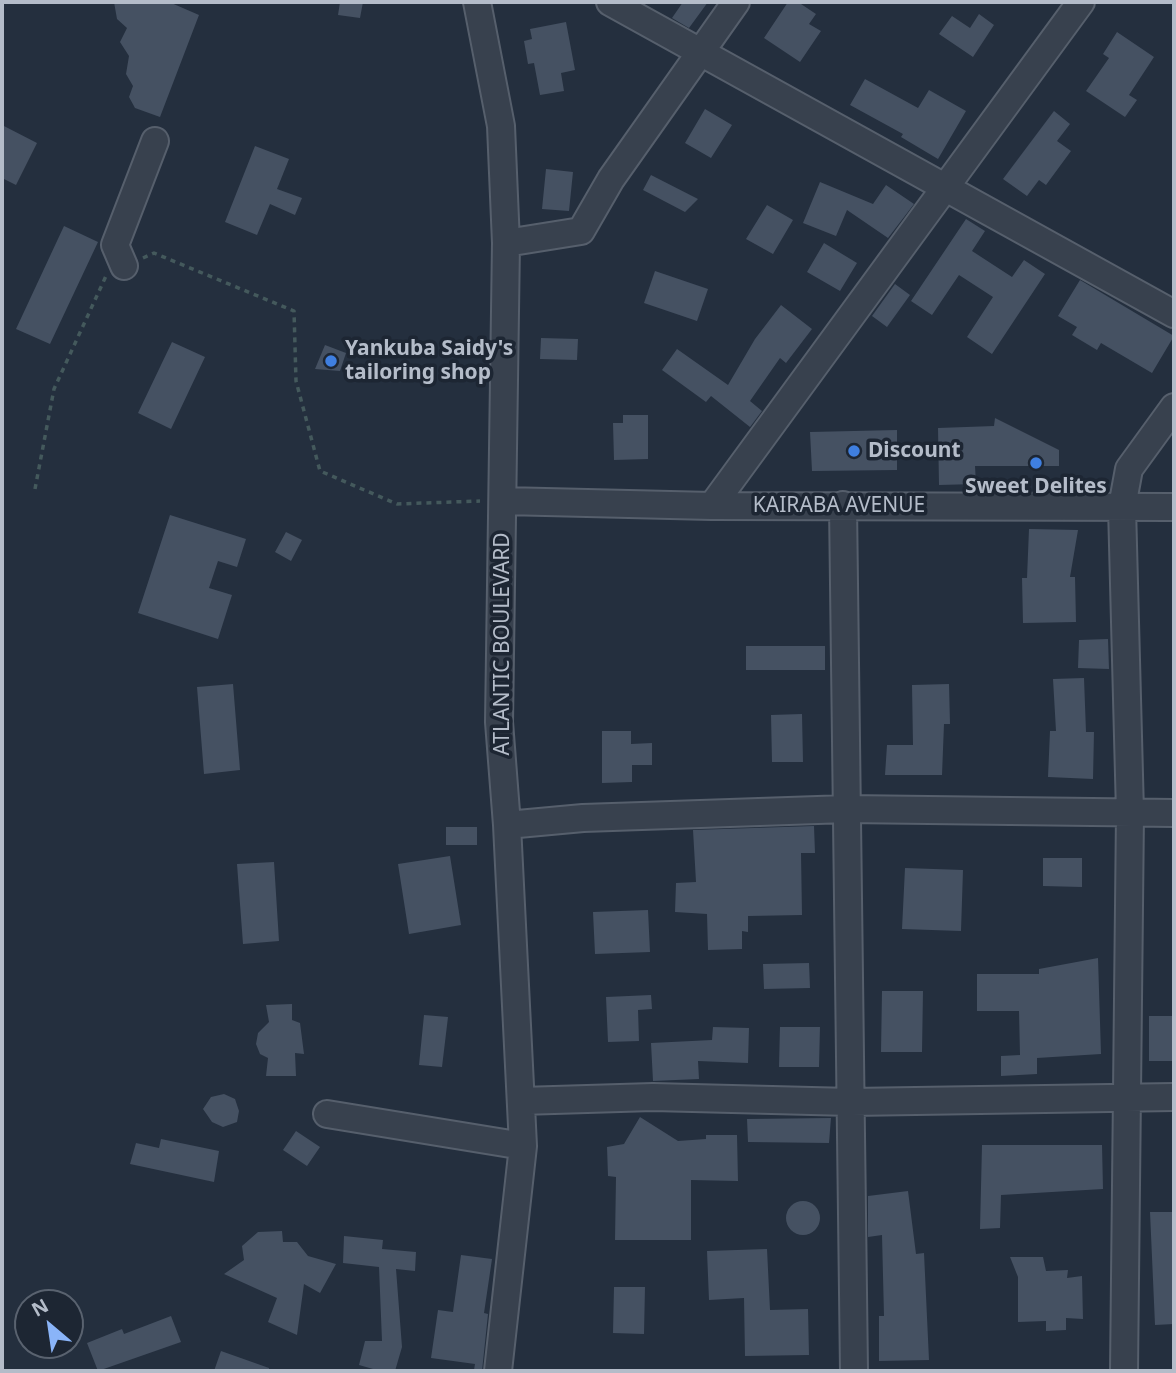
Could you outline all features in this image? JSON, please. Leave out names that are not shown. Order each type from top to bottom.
[{"type":"street","name":"ATLANTIC BOULEVARD","points":[[478,2],[501,126],[506,243],[499,722],[507,825],[523,1146],[498,1371]]},
{"type":"street","points":[[610,2],[1174,314]]},
{"type":"street","points":[[506,243],[581,232],[611,179],[736,2]]},
{"type":"street","points":[[712,506],[1081,2]]},
{"type":"street","points":[[124,266],[115,245],[155,141]]},
{"type":"street","points":[[1124,1371],[1130,813],[1122,507],[1129,469],[1174,407]]},
{"type":"street","name":"KAIRABA AVENUE","points":[[503,501],[712,506],[1174,507]]},
{"type":"street","points":[[843,505],[854,1371]]},
{"type":"street","points":[[507,825],[583,818],[847,809],[1174,813]]},
{"type":"street","points":[[521,1101],[653,1097],[851,1102],[1174,1097]]},
{"type":"street","points":[[327,1114],[523,1146]]},
{"type":"path","points":[[35,489],[54,390],[76,349],[107,273],[154,253],[294,311],[296,381],[320,471],[397,504],[503,501]]},
{"type":"building","points":[[114,2],[169,2],[199,15],[160,117],[135,108],[129,97],[133,86],[126,74],[129,56],[120,42],[127,28],[117,19]]},
{"type":"building","points":[[340,2],[363,2],[360,18],[338,15]]},
{"type":"building","points":[[683,2],[708,2],[689,28],[672,18]]},
{"type":"building","points":[[788,2],[798,2],[816,14],[809,24],[821,31],[800,62],[764,38]]},
{"type":"building","points":[[979,14],[994,25],[973,57],[939,34],[952,16],[970,28]]},
{"type":"building","points":[[566,22],[575,70],[561,73],[564,91],[540,95],[534,63],[528,64],[524,41],[532,39],[530,29]]},
{"type":"building","points":[[1117,32],[1154,57],[1129,95],[1137,100],[1125,117],[1086,91],[1109,58],[1103,54]]},
{"type":"building","points":[[865,79],[918,108],[929,90],[966,111],[938,159],[901,137],[903,134],[850,105]]},
{"type":"building","points":[[705,109],[732,125],[711,158],[685,143]]},
{"type":"building","points":[[1054,111],[1070,124],[1057,141],[1071,151],[1046,185],[1039,180],[1027,196],[1003,179]]},
{"type":"building","points":[[2,125],[37,143],[16,185],[2,178]]},
{"type":"building","points":[[255,146],[289,159],[277,189],[302,198],[295,215],[270,204],[257,235],[225,222]]},
{"type":"building","points":[[546,169],[573,172],[569,211],[542,209]]},
{"type":"building","points":[[651,175],[698,199],[685,212],[643,190]]},
{"type":"building","points":[[820,182],[873,204],[886,185],[914,204],[888,238],[847,210],[836,236],[803,223]]},
{"type":"building","points":[[767,205],[793,220],[773,254],[746,239]]},
{"type":"building","points":[[966,219],[985,231],[972,251],[1012,277],[1024,260],[1045,274],[992,354],[967,337],[993,297],[959,275],[932,315],[911,301]]},
{"type":"building","points":[[64,226],[98,242],[50,344],[16,329]]},
{"type":"building","points":[[824,243],[857,263],[840,291],[807,272]]},
{"type":"building","points":[[655,271],[708,289],[697,321],[644,303]]},
{"type":"building","points":[[1080,280],[1174,336],[1152,373],[1101,343],[1097,350],[1072,335],[1077,327],[1058,316]]},
{"type":"building","points":[[895,284],[910,295],[887,327],[872,316]]},
{"type":"building","points":[[781,305],[812,329],[786,363],[780,358],[750,401],[762,411],[750,427],[711,396],[706,402],[662,370],[677,349],[728,385],[755,339]]},
{"type":"building","points":[[541,338],[578,339],[577,360],[540,359]]},
{"type":"building","points":[[172,342],[205,357],[171,429],[138,413]]},
{"type":"building","name":"Yankuba Saidy's tailoring shop","points":[[325,345],[346,353],[340,371],[315,369]]},
{"type":"building","points":[[623,415],[648,415],[648,459],[614,460],[613,423],[623,423]]},
{"type":"building","points":[[995,418],[1059,450],[1059,466],[975,466],[976,484],[939,485],[938,428],[994,426]]},
{"type":"building","name":"Discount","points":[[897,430],[897,470],[812,471],[810,432]]},
{"type":"building","points":[[170,515],[246,539],[237,567],[218,561],[209,588],[232,595],[218,639],[138,613]]},
{"type":"building","points":[[1029,529],[1078,530],[1070,577],[1075,577],[1076,622],[1023,623],[1022,578],[1027,578]]},
{"type":"building","points":[[286,532],[302,540],[291,561],[275,552]]},
{"type":"building","points":[[1108,639],[1109,669],[1078,668],[1079,640]]},
{"type":"building","points":[[746,646],[825,646],[825,670],[746,670]]},
{"type":"building","points":[[1084,678],[1086,732],[1094,732],[1093,779],[1048,777],[1050,731],[1056,731],[1053,679]]},
{"type":"building","points":[[233,684],[240,770],[204,774],[197,687]]},
{"type":"building","points":[[949,684],[950,724],[944,724],[942,775],[885,775],[887,745],[913,745],[912,685]]},
{"type":"building","points":[[802,714],[803,762],[772,762],[771,715]]},
{"type":"building","points":[[602,731],[631,731],[631,744],[652,743],[652,765],[632,765],[632,782],[602,783]]},
{"type":"building","points":[[814,826],[815,853],[801,853],[802,915],[748,916],[748,932],[742,931],[742,949],[708,950],[707,914],[675,912],[676,883],[696,882],[693,830]]},
{"type":"building","points":[[446,827],[477,827],[477,845],[446,845]]},
{"type":"building","points":[[450,856],[461,925],[409,934],[398,864]]},
{"type":"building","points":[[1043,858],[1082,858],[1082,887],[1043,886]]},
{"type":"building","points":[[274,862],[279,941],[243,944],[237,864]]},
{"type":"building","points":[[905,868],[963,870],[961,931],[902,929]]},
{"type":"building","points":[[648,910],[650,952],[595,954],[593,912]]},
{"type":"building","points":[[1098,958],[1101,1054],[1037,1058],[1037,1074],[1001,1076],[1001,1056],[1020,1055],[1019,1011],[977,1011],[977,974],[1039,974],[1039,969]]},
{"type":"building","points":[[809,963],[810,988],[764,989],[763,964]]},
{"type":"building","points":[[882,991],[923,991],[922,1052],[881,1052]]},
{"type":"building","points":[[651,995],[652,1009],[638,1010],[639,1041],[608,1042],[606,997]]},
{"type":"building","points":[[292,1004],[292,1020],[300,1023],[304,1054],[295,1053],[296,1076],[266,1076],[268,1058],[260,1054],[256,1044],[258,1033],[269,1022],[266,1005]]},
{"type":"building","points":[[424,1015],[448,1017],[442,1067],[419,1065]]},
{"type":"building","points":[[1149,1016],[1174,1016],[1174,1061],[1149,1061]]},
{"type":"building","points":[[713,1027],[749,1028],[748,1063],[698,1061],[699,1079],[653,1081],[651,1043],[712,1040]]},
{"type":"building","points":[[780,1027],[820,1027],[819,1067],[779,1067]]},
{"type":"building","points":[[224,1094],[235,1099],[239,1111],[237,1122],[223,1127],[212,1122],[203,1109],[211,1097]]},
{"type":"building","points":[[640,1117],[678,1141],[706,1139],[706,1135],[737,1135],[738,1181],[691,1180],[691,1240],[615,1240],[616,1177],[608,1176],[607,1147],[624,1144]]},
{"type":"building","points":[[831,1118],[829,1143],[748,1142],[747,1119]]},
{"type":"building","points":[[296,1131],[320,1147],[307,1166],[283,1150]]},
{"type":"building","points":[[161,1139],[219,1151],[214,1182],[130,1164],[136,1143],[159,1148]]},
{"type":"building","points":[[982,1145],[1102,1145],[1103,1189],[1001,1195],[1000,1228],[980,1229]]},
{"type":"building","points":[[908,1191],[916,1254],[924,1253],[929,1360],[879,1361],[879,1316],[884,1316],[882,1235],[868,1237],[868,1196]]},
{"type":"building","points":[[803,1201],[815,1206],[820,1218],[815,1230],[803,1235],[791,1230],[786,1218],[791,1206]]},
{"type":"building","points":[[1150,1212],[1174,1212],[1174,1324],[1155,1325]]},
{"type":"building","points":[[282,1231],[283,1242],[297,1242],[308,1256],[336,1264],[320,1293],[304,1284],[297,1335],[268,1322],[277,1298],[224,1274],[244,1260],[242,1246],[258,1232]]},
{"type":"building","points":[[344,1236],[383,1240],[382,1249],[416,1252],[415,1271],[396,1269],[402,1347],[395,1371],[380,1371],[359,1365],[365,1341],[382,1341],[379,1267],[343,1263]]},
{"type":"building","points":[[767,1249],[770,1310],[808,1309],[809,1355],[745,1356],[744,1298],[709,1300],[707,1251]]},
{"type":"building","points":[[461,1255],[492,1259],[484,1313],[488,1314],[482,1371],[474,1370],[475,1364],[431,1358],[438,1310],[453,1312]]},
{"type":"building","points":[[1010,1257],[1043,1257],[1046,1271],[1068,1270],[1067,1278],[1082,1276],[1083,1319],[1066,1318],[1066,1330],[1046,1331],[1046,1321],[1018,1322],[1018,1277]]},
{"type":"building","points":[[614,1287],[645,1287],[644,1334],[613,1333]]},
{"type":"building","points":[[171,1316],[181,1342],[98,1371],[87,1343],[122,1329],[124,1334]]},
{"type":"building","points":[[221,1351],[269,1368],[269,1371],[214,1371]]},
{"type":"place","name":"Yankuba Saidy's tailoring shop","points":[[331,361]]},
{"type":"place","name":"Discount","points":[[854,451]]},
{"type":"place","name":"Sweet Delites","points":[[1036,463]]}]
